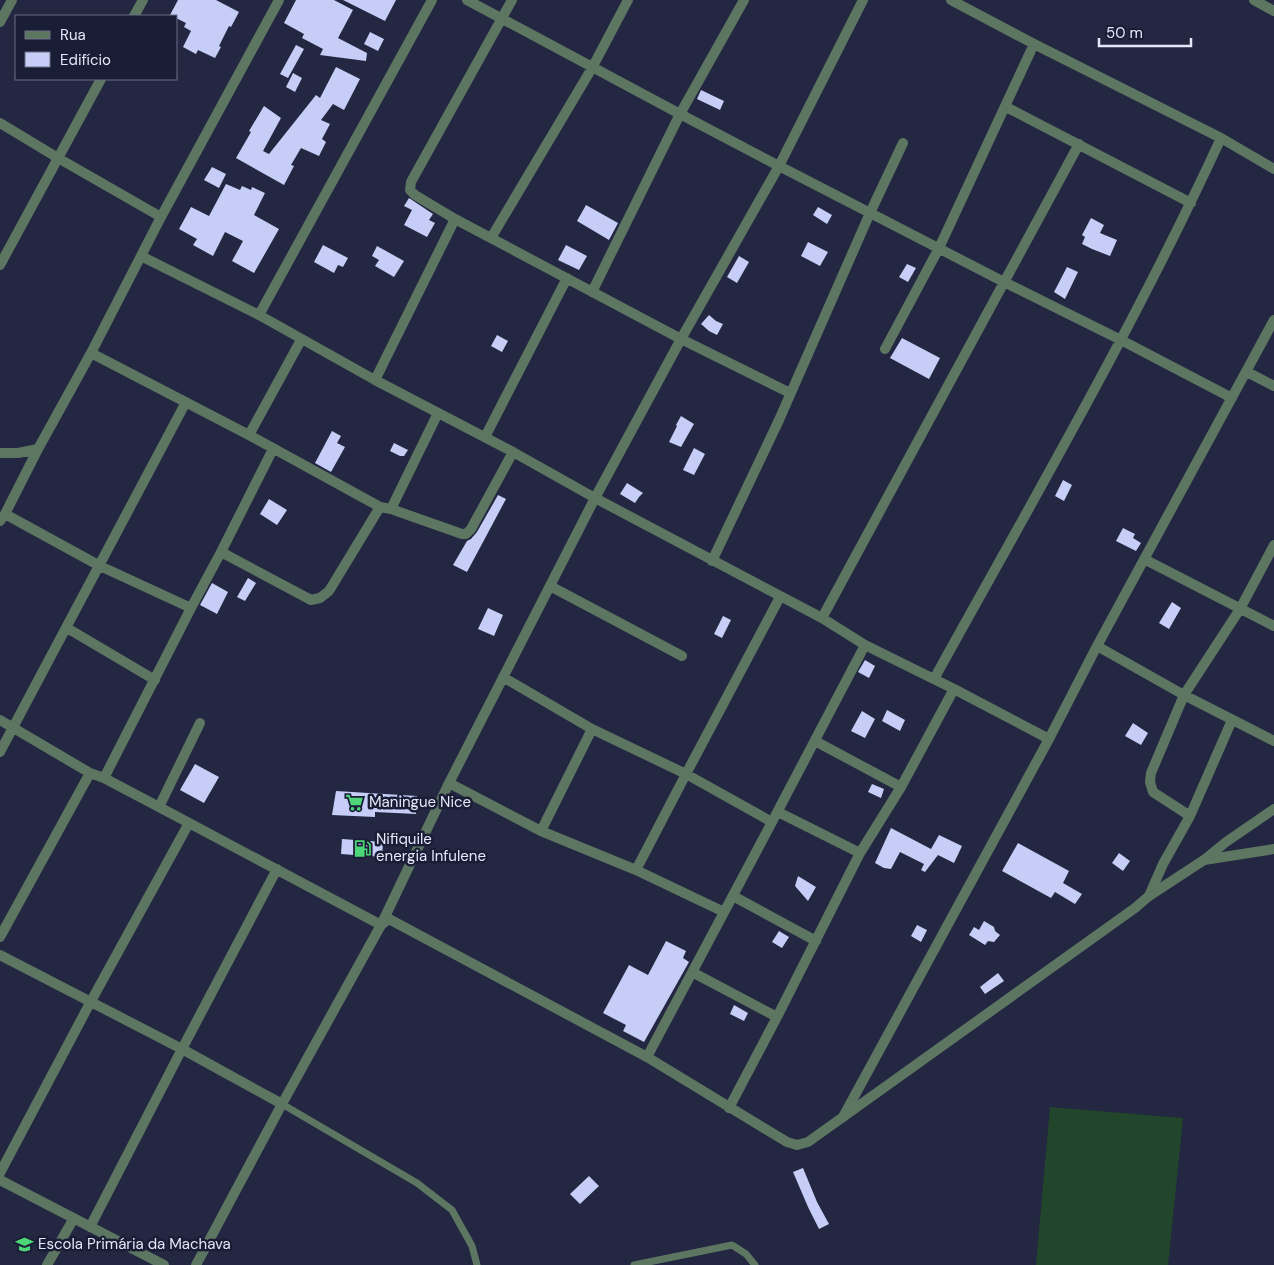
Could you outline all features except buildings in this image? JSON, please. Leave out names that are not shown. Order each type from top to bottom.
[{"type":"street","points":[[0,22],[12,0]]},
{"type":"street","points":[[135,15],[143,0]]},
{"type":"street","points":[[191,608],[100,566],[2,517],[91,353],[161,217],[279,0]]},
{"type":"street","points":[[259,315],[432,0]]},
{"type":"street","points":[[467,0],[779,166],[1232,398]]},
{"type":"street","points":[[512,0],[411,182],[410,190],[455,219],[681,339],[790,393]]},
{"type":"street","points":[[491,238],[592,68],[628,0]]},
{"type":"street","points":[[196,1265],[381,925],[449,784],[595,498],[681,339],[779,166],[863,0]]},
{"type":"street","points":[[951,0],[1034,44],[1222,138],[1274,169]]},
{"type":"street","points":[[1254,0],[1274,10]]},
{"type":"street","points":[[592,292],[680,114],[742,1]]},
{"type":"street","points":[[884,349],[939,248],[1034,44]]},
{"type":"street","points":[[0,265],[100,80]]},
{"type":"street","points":[[1006,107],[1191,203]]},
{"type":"street","points":[[0,123],[161,217]]},
{"type":"street","points":[[934,679],[1121,340],[1222,138]]},
{"type":"street","points":[[712,561],[775,429],[870,213],[903,143]]},
{"type":"street","points":[[822,618],[1079,144]]},
{"type":"street","points":[[375,380],[455,219]]},
{"type":"street","points":[[141,256],[259,315],[375,380],[822,618],[865,645],[1049,739]]},
{"type":"street","points":[[485,438],[567,278]]},
{"type":"street","points":[[843,1117],[1274,320]]},
{"type":"street","points":[[249,435],[301,340]]},
{"type":"street","points":[[91,353],[249,435],[380,507],[391,509],[462,534],[466,534],[471,529],[513,452]]},
{"type":"street","points":[[1247,372],[1274,386]]},
{"type":"street","points":[[0,752],[186,402]]},
{"type":"street","points":[[391,509],[438,413]]},
{"type":"street","points":[[0,453],[18,453],[38,449]]},
{"type":"street","points":[[104,778],[273,449]]},
{"type":"street","points":[[221,552],[310,600],[320,598],[329,591],[380,507]]},
{"type":"street","points":[[1190,816],[1152,792],[1151,773],[1184,695],[1240,609],[1274,545]]},
{"type":"street","points":[[1144,559],[1274,626]]},
{"type":"street","points":[[550,586],[682,656]]},
{"type":"street","points":[[636,870],[780,597]]},
{"type":"street","points":[[67,628],[155,680]]},
{"type":"street","points":[[647,1057],[865,645]]},
{"type":"street","points":[[1097,646],[1184,695],[1274,741]]},
{"type":"street","points":[[503,677],[592,729],[686,774],[772,822]]},
{"type":"street","points":[[729,1108],[860,853],[901,787],[954,689]]},
{"type":"street","points":[[0,720],[90,773],[104,778],[381,925]]},
{"type":"street","points":[[1149,896],[1163,864],[1190,816],[1232,720]]},
{"type":"street","points":[[159,807],[200,723]]},
{"type":"street","points":[[541,831],[592,729]]},
{"type":"street","points":[[815,741],[901,787]]},
{"type":"street","points":[[0,937],[90,773]]},
{"type":"street","points":[[449,784],[541,831],[636,870],[724,912]]},
{"type":"street","points":[[381,925],[389,920],[647,1057],[729,1108],[787,1142],[796,1145],[808,1142],[1135,908],[1149,896],[1204,860],[1226,842],[1274,809]]},
{"type":"street","points":[[778,812],[860,853]]},
{"type":"street","points":[[0,1173],[90,1003],[189,823]]},
{"type":"street","points":[[1204,860],[1274,849]]},
{"type":"street","points":[[90,1227],[277,869]]},
{"type":"street","points":[[733,896],[816,940]]},
{"type":"street","points":[[0,955],[182,1049],[282,1104]]},
{"type":"street","points":[[692,972],[777,1017]]},
{"type":"street","points":[[0,1180],[164,1265]]},
{"type":"street","points":[[47,1265],[74,1218]]},
{"type":"lane","points":[[282,1104],[417,1182],[452,1210],[472,1246],[477,1265]]},
{"type":"lane","points":[[634,1265],[732,1245],[746,1254],[755,1265]]},
{"type":"green space","points":[[1050,1107],[1183,1118],[1168,1265],[1036,1265]]},
{"type":"place","name":"Maningue Nice","points":[[355,802]]},
{"type":"place","name":"Nifiquile energia Infulene","points":[[362,848]]},
{"type":"place","name":"Escola Primária da Machava","points":[[24,1244]]}]
